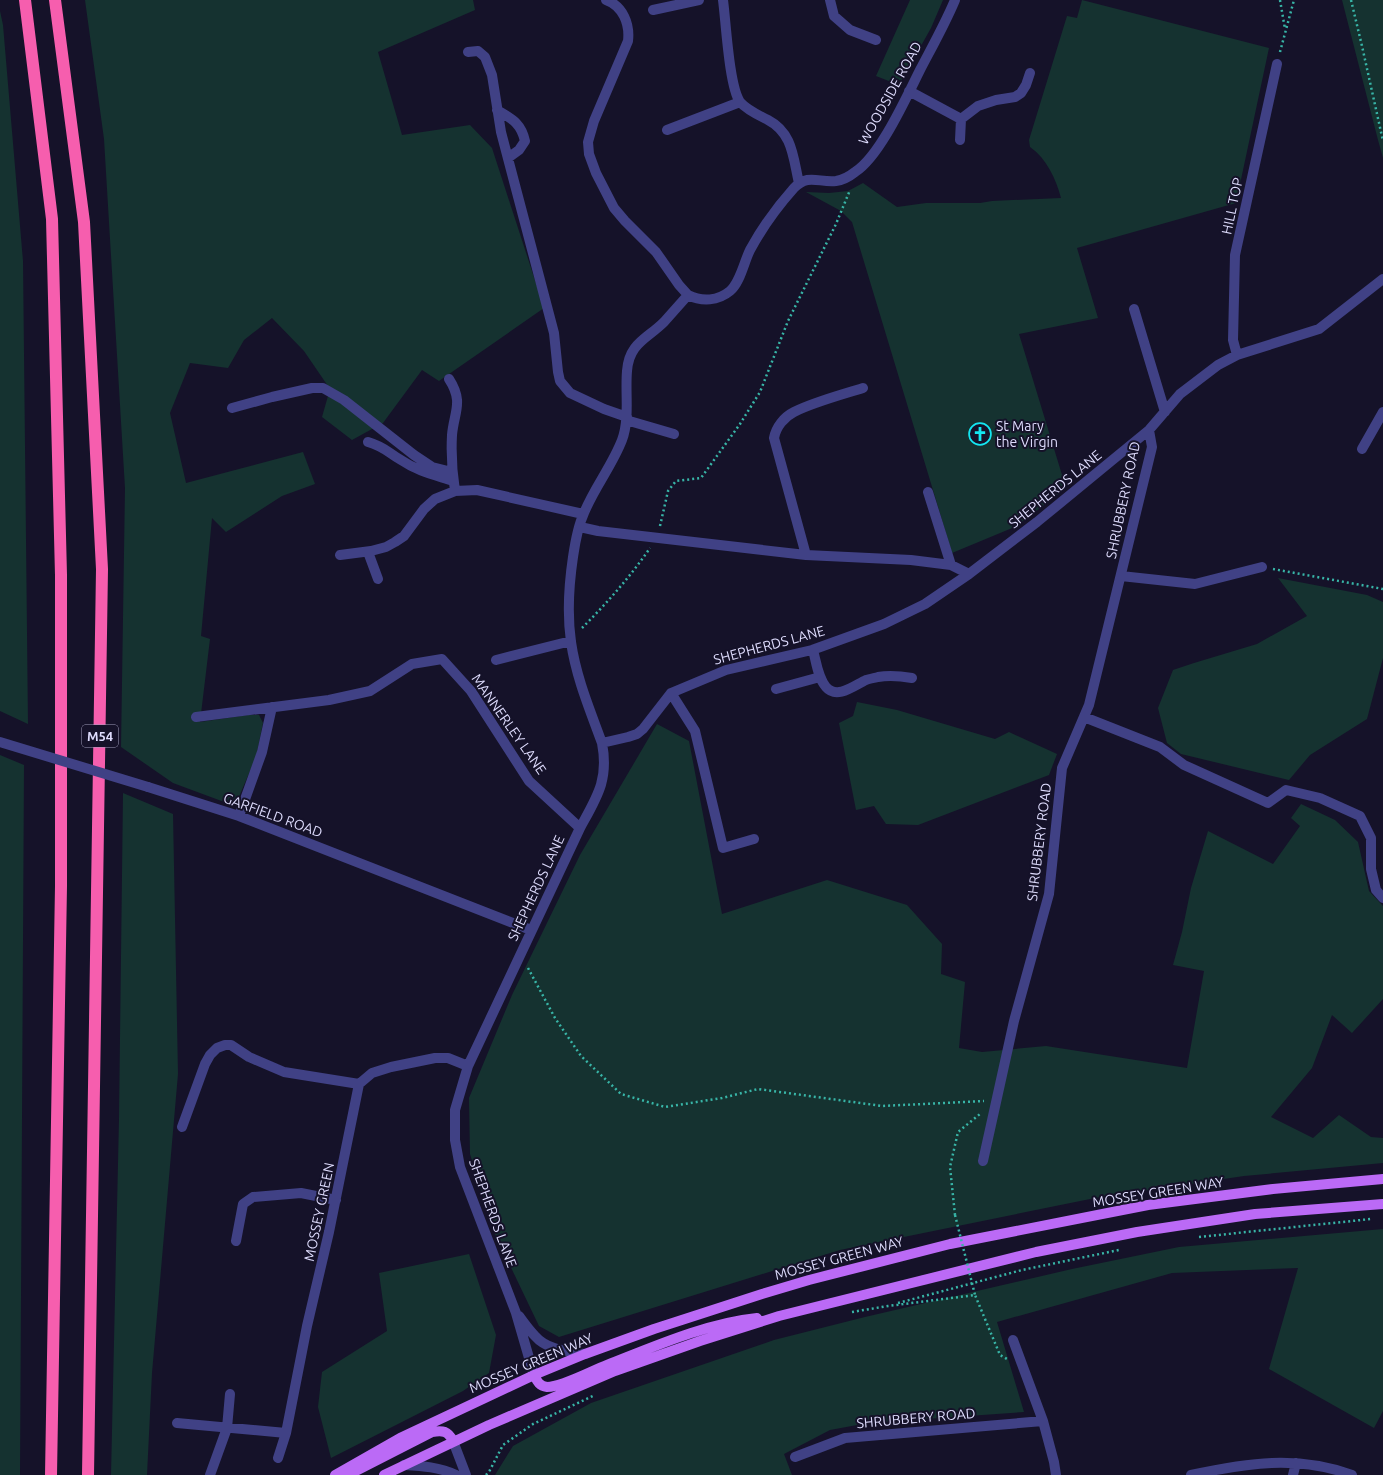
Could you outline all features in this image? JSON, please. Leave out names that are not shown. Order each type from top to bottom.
[{"type":"highway","points":[[25,0],[52,219],[61,574],[61,886],[51,1475]]},
{"type":"highway","name":"M54","points":[[55,0],[84,222],[102,569],[88,1475]]},
{"type":"main road","name":"MOSSEY GREEN WAY","points":[[335,1475],[400,1438],[534,1375],[585,1354],[654,1329],[809,1280],[950,1244],[1148,1205],[1273,1189],[1383,1179]]},
{"type":"main road","points":[[384,1475],[453,1441],[561,1393],[621,1369],[700,1341],[779,1316],[1036,1252],[1137,1232],[1255,1214],[1383,1204]]},
{"type":"main road","points":[[534,1375],[543,1386],[551,1386],[647,1349],[715,1326],[738,1321],[779,1316]]},
{"type":"main road","points":[[348,1475],[432,1432],[446,1432],[453,1441]]},
{"type":"street","points":[[606,0],[615,5],[622,12],[628,26],[629,33],[628,41],[594,121],[588,142],[591,161],[602,187],[620,216],[656,252],[679,285],[688,295],[700,300],[711,300],[731,290],[736,285],[750,251],[763,228],[777,208],[799,183],[791,147],[784,132],[769,121],[752,112],[740,102],[733,80],[723,0]]},
{"type":"street","points":[[653,10],[699,0]]},
{"type":"street","points":[[830,0],[834,16],[850,30],[876,40]]},
{"type":"street","name":"WOODSIDE ROAD","points":[[799,183],[811,179],[837,181],[850,176],[869,159],[885,136],[955,0]]},
{"type":"street","points":[[468,52],[478,51],[485,57],[492,75],[501,132],[554,333],[560,381],[570,393],[604,409],[674,434]]},
{"type":"street","name":"HILL TOP","points":[[1237,355],[1233,340],[1235,255],[1277,64]]},
{"type":"street","points":[[960,140],[961,119],[978,106],[996,100],[1015,97],[1021,93],[1026,85],[1030,73]]},
{"type":"street","points":[[909,90],[961,119]]},
{"type":"street","points":[[667,130],[740,102]]},
{"type":"street","points":[[497,110],[514,119],[523,131],[525,141],[519,150],[508,158]]},
{"type":"street","name":"SHEPHERDS LANE","points":[[534,1375],[516,1313],[462,1174],[455,1140],[455,1110],[468,1066],[531,930],[602,785],[604,763],[602,743],[628,738],[637,734],[643,729],[671,693],[726,670],[813,650],[884,624],[924,604],[969,574],[1037,522],[1149,430],[1180,394],[1218,366],[1237,355],[1320,329],[1383,279]]},
{"type":"street","points":[[602,743],[580,679],[570,640],[570,578],[574,549],[583,514],[617,451],[625,428],[627,370],[632,353],[642,340],[663,323],[688,295]]},
{"type":"street","points":[[1134,309],[1165,412]]},
{"type":"street","points":[[448,379],[455,388],[457,398],[457,413],[452,433],[451,460],[455,491]]},
{"type":"street","points":[[232,408],[312,388],[323,388],[344,400],[414,455],[432,467],[453,476]]},
{"type":"street","points":[[806,555],[774,438],[776,430],[793,412],[863,388]]},
{"type":"street","points":[[1362,449],[1383,412]]},
{"type":"street","name":"SHRUBBERY ROAD","points":[[983,1161],[1014,1021],[1049,894],[1062,768],[1089,705],[1152,447],[1149,430]]},
{"type":"street","points":[[368,442],[382,446],[400,460],[417,469],[453,476]]},
{"type":"street","points":[[340,555],[368,552],[386,547],[404,536],[424,509],[435,499],[455,491],[477,490],[583,514]]},
{"type":"street","points":[[928,492],[951,565]]},
{"type":"street","points":[[580,527],[657,539],[806,555],[911,560],[951,565],[969,574]]},
{"type":"street","points":[[368,552],[378,579]]},
{"type":"street","name":"SHRUBBERY ROAD","points":[[1120,576],[1195,584],[1262,567]]},
{"type":"street","points":[[496,660],[570,640]]},
{"type":"street","points":[[813,650],[820,677],[826,687],[831,691],[838,692],[850,689],[866,680],[877,677],[896,676],[912,678]]},
{"type":"street","name":"MANNERLEY LANE","points":[[196,717],[329,700],[370,691],[412,664],[442,659],[471,691],[529,781],[580,828]]},
{"type":"street","points":[[776,689],[820,677]]},
{"type":"street","points":[[671,693],[696,731],[723,848],[754,840]]},
{"type":"street","points":[[239,816],[262,752],[272,707]]},
{"type":"street","points":[[1084,717],[1160,747],[1184,765],[1268,803],[1286,790],[1320,798],[1360,816],[1371,838],[1371,869],[1376,890],[1383,898]]},
{"type":"street","name":"GARFIELD ROAD","points":[[0,742],[239,816],[531,930]]},
{"type":"street","points":[[182,1127],[204,1064],[217,1048],[225,1045],[231,1045],[249,1057],[284,1072],[359,1084],[372,1074],[391,1067],[435,1058],[448,1058],[468,1066]]},
{"type":"street","name":"MOSSEY GREEN","points":[[278,1458],[286,1433],[307,1326],[336,1200],[359,1084]]},
{"type":"street","points":[[236,1241],[243,1204],[253,1197],[301,1193],[336,1200]]},
{"type":"street","points":[[516,1313],[535,1336],[545,1345],[566,1351],[585,1354]]},
{"type":"street","points":[[1013,1340],[1043,1421],[1056,1475]]},
{"type":"street","points":[[210,1475],[227,1428],[230,1394]]},
{"type":"street","name":"SHRUBBERY ROAD","points":[[795,1457],[846,1438],[1043,1421]]},
{"type":"street","points":[[177,1423],[286,1433]]},
{"type":"street","points":[[453,1441],[466,1475]]},
{"type":"street","points":[[1191,1475],[1266,1462],[1296,1463],[1341,1471],[1352,1475]]},
{"type":"street","points":[[1293,1475],[1296,1463]]},
{"type":"street","points":[[404,1465],[426,1466],[456,1475]]},
{"type":"path","points":[[1280,0],[1286,31]]},
{"type":"path","points":[[1277,64],[1294,0]]},
{"type":"path","points":[[1350,0],[1362,46],[1383,141]]},
{"type":"path","points":[[570,640],[608,602],[633,572],[657,539],[668,491],[676,481],[701,478],[740,424],[760,392],[788,321],[836,224],[857,171]]},
{"type":"path","points":[[1262,567],[1383,589]]},
{"type":"path","points":[[520,954],[555,1018],[582,1056],[621,1094],[665,1107],[722,1098],[758,1089],[882,1106],[996,1100]]},
{"type":"path","points":[[996,1100],[958,1132],[950,1167],[955,1215],[975,1295],[1000,1355],[1024,1369]]},
{"type":"path","points":[[1197,1237],[1375,1219]]},
{"type":"path","points":[[888,1306],[1022,1270],[1120,1250]]},
{"type":"path","points":[[846,1313],[975,1295]]},
{"type":"path","points":[[486,1475],[503,1445],[533,1424],[596,1394]]},
{"type":"green space","points":[[85,0],[473,0],[475,10],[378,52],[402,135],[470,125],[492,148],[544,308],[439,381],[422,370],[383,423],[352,440],[322,417],[330,389],[304,351],[272,318],[244,340],[228,368],[190,363],[170,413],[186,483],[303,452],[315,484],[282,496],[226,532],[212,518],[201,636],[210,639],[200,722],[248,715],[259,715],[263,723],[256,757],[235,806],[173,783],[121,747],[125,488],[104,139]]},
{"type":"green space","points":[[910,0],[943,0],[931,28],[899,85],[876,76]]},
{"type":"green space","points":[[1082,0],[1269,48],[1236,203],[1077,248],[1098,318],[1019,334],[1066,488],[1017,526],[952,553],[852,222],[841,211],[806,192],[829,193],[848,191],[863,183],[897,207],[926,203],[980,203],[992,201],[1061,198],[1050,170],[1041,157],[1030,147],[1029,140],[1067,16],[1077,18]]},
{"type":"green space","points":[[1342,0],[1383,0],[1383,158],[1378,140]]},
{"type":"green space","points":[[0,11],[3,25],[23,261],[28,724],[0,711]]},
{"type":"green space","points":[[1278,578],[1367,595],[1383,602],[1383,658],[1367,719],[1310,755],[1289,780],[1181,754],[1167,743],[1158,708],[1173,670],[1257,644],[1307,616]]},
{"type":"green space","points":[[857,702],[897,710],[995,739],[1009,732],[1057,754],[1049,775],[918,825],[886,824],[874,806],[856,810],[839,723],[853,716]]},
{"type":"green space","points":[[657,724],[689,741],[722,914],[827,880],[907,905],[942,944],[941,974],[965,982],[959,1048],[982,1052],[1046,1046],[1187,1068],[1204,971],[1173,965],[1182,932],[1191,888],[1208,831],[1273,864],[1300,826],[1291,818],[1301,804],[1335,820],[1358,842],[1369,891],[1383,906],[1383,999],[1352,1033],[1332,1015],[1312,1068],[1271,1117],[1313,1138],[1339,1115],[1371,1137],[1383,1138],[1383,1163],[1244,1176],[1095,1198],[840,1250],[559,1337],[539,1326],[494,1232],[470,1154],[469,1098],[512,995],[580,855]]},
{"type":"green space","points":[[0,755],[24,765],[20,1475],[0,1475]]},
{"type":"green space","points":[[123,793],[173,814],[178,1074],[152,1373],[147,1475],[111,1475],[119,1119]]},
{"type":"green space","points":[[1383,1229],[1383,1411],[1374,1428],[1269,1369],[1298,1268],[1172,1273],[997,1322],[1024,1412],[868,1423],[830,1430],[784,1454],[792,1475],[495,1475],[513,1446],[591,1403],[774,1340],[865,1317],[1072,1269],[1179,1247]]},
{"type":"green space","points":[[469,1254],[496,1335],[489,1373],[463,1391],[331,1458],[318,1407],[322,1372],[387,1331],[379,1273]]},
{"type":"place","name":"St Mary the Virgin","points":[[980,434]]}]
